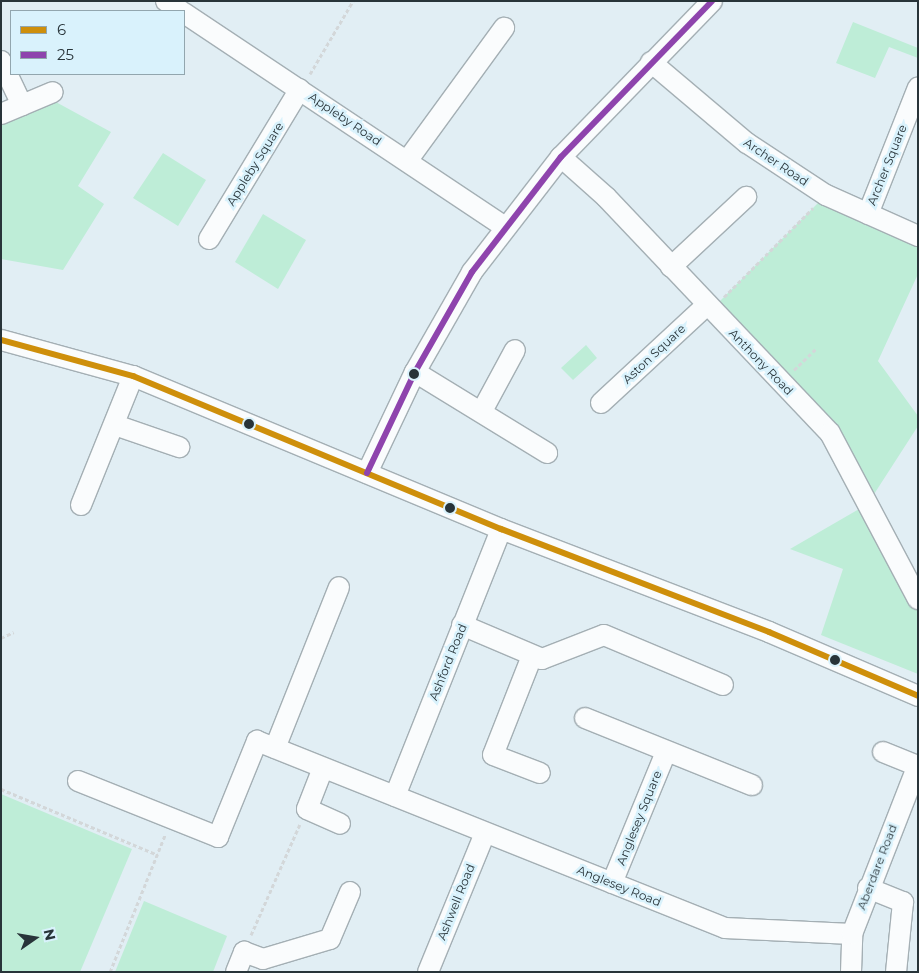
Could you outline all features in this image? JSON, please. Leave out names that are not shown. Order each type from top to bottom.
[{"type":"street","name":"Appleby Road","points":[[166,1],[179,10]]},
{"type":"street","points":[[367,473],[415,372],[472,272],[561,157],[709,2]]},
{"type":"street","name":"Appleby Road","points":[[185,14],[505,227]]},
{"type":"street","points":[[407,161],[504,28]]},
{"type":"street","points":[[1,61],[22,105]]},
{"type":"street","name":"Archer Road","points":[[651,62],[747,143],[826,195],[918,236]]},
{"type":"street","name":"Archer Square","points":[[868,214],[918,88]]},
{"type":"street","name":"Appleby Square","points":[[209,239],[300,90]]},
{"type":"street","points":[[1,114],[53,92]]},
{"type":"street","name":"Anthony Road","points":[[561,157],[606,197],[830,434],[903,556],[918,599]]},
{"type":"street","points":[[671,267],[746,197]]},
{"type":"street","name":"Aston Square","points":[[602,402],[709,308]]},
{"type":"street","points":[[1,340],[133,376],[501,529],[769,632],[918,696]]},
{"type":"street","points":[[482,411],[515,350]]},
{"type":"street","points":[[415,372],[482,411],[547,453]]},
{"type":"street","points":[[81,505],[115,425],[133,376]]},
{"type":"street","points":[[115,425],[179,447]]},
{"type":"street","name":"Ashford Road","points":[[395,796],[501,529]]},
{"type":"street","points":[[275,748],[339,588]]},
{"type":"street","points":[[462,625],[542,659],[604,635],[723,685]]},
{"type":"street","points":[[532,656],[493,755],[540,774]]},
{"type":"street","points":[[584,718],[752,785]]},
{"type":"street","name":"Anglesey Road","points":[[172,818],[218,836],[257,741],[725,928],[852,934]]},
{"type":"street","name":"Anglesey Square","points":[[612,884],[666,752]]},
{"type":"street","points":[[883,752],[918,766]]},
{"type":"street","points":[[314,764],[307,809],[340,824]]},
{"type":"street","name":"Aberdare Road","points":[[852,972],[852,934],[868,888],[918,766]]},
{"type":"street","points":[[78,781],[172,818]]},
{"type":"street","name":"Ashwell Road","points":[[428,972],[484,833]]},
{"type":"street","points":[[868,888],[903,902],[896,972]]},
{"type":"street","points":[[236,972],[244,952],[263,959],[330,939],[350,892]]},
{"type":"path","points":[[300,90],[353,1]]},
{"type":"path","points":[[709,308],[826,195]]},
{"type":"path","points":[[780,382],[816,349]]},
{"type":"path","points":[[1,638],[14,632]]},
{"type":"path","points":[[1,789],[158,855]]},
{"type":"path","points":[[244,952],[307,809]]},
{"type":"path","points":[[110,972],[172,818]]},
{"type":"green space","points":[[853,22],[918,48],[918,58],[889,47],[875,78],[836,63]]},
{"type":"green space","points":[[54,101],[111,132],[78,186],[104,204],[63,270],[1,259],[1,123]]},
{"type":"green space","points":[[163,153],[206,180],[178,226],[133,198]]},
{"type":"green space","points":[[826,195],[918,236],[918,274],[878,361],[918,416],[918,426],[867,505],[918,598],[918,674],[821,635],[843,569],[790,549],[866,505],[830,433],[711,310]]},
{"type":"green space","points":[[263,214],[306,240],[278,289],[235,262]]},
{"type":"green space","points":[[586,345],[597,358],[573,380],[561,368]]},
{"type":"green space","points":[[1,794],[132,849],[80,972],[1,972]]},
{"type":"green space","points":[[144,901],[227,936],[213,972],[115,972]]},
{"type":"transit line","name":"25","points":[[367,473],[415,372],[472,272],[561,157],[712,1]]},
{"type":"transit line","name":"6","points":[[1,340],[133,376],[501,529],[769,632],[918,696]]}]
